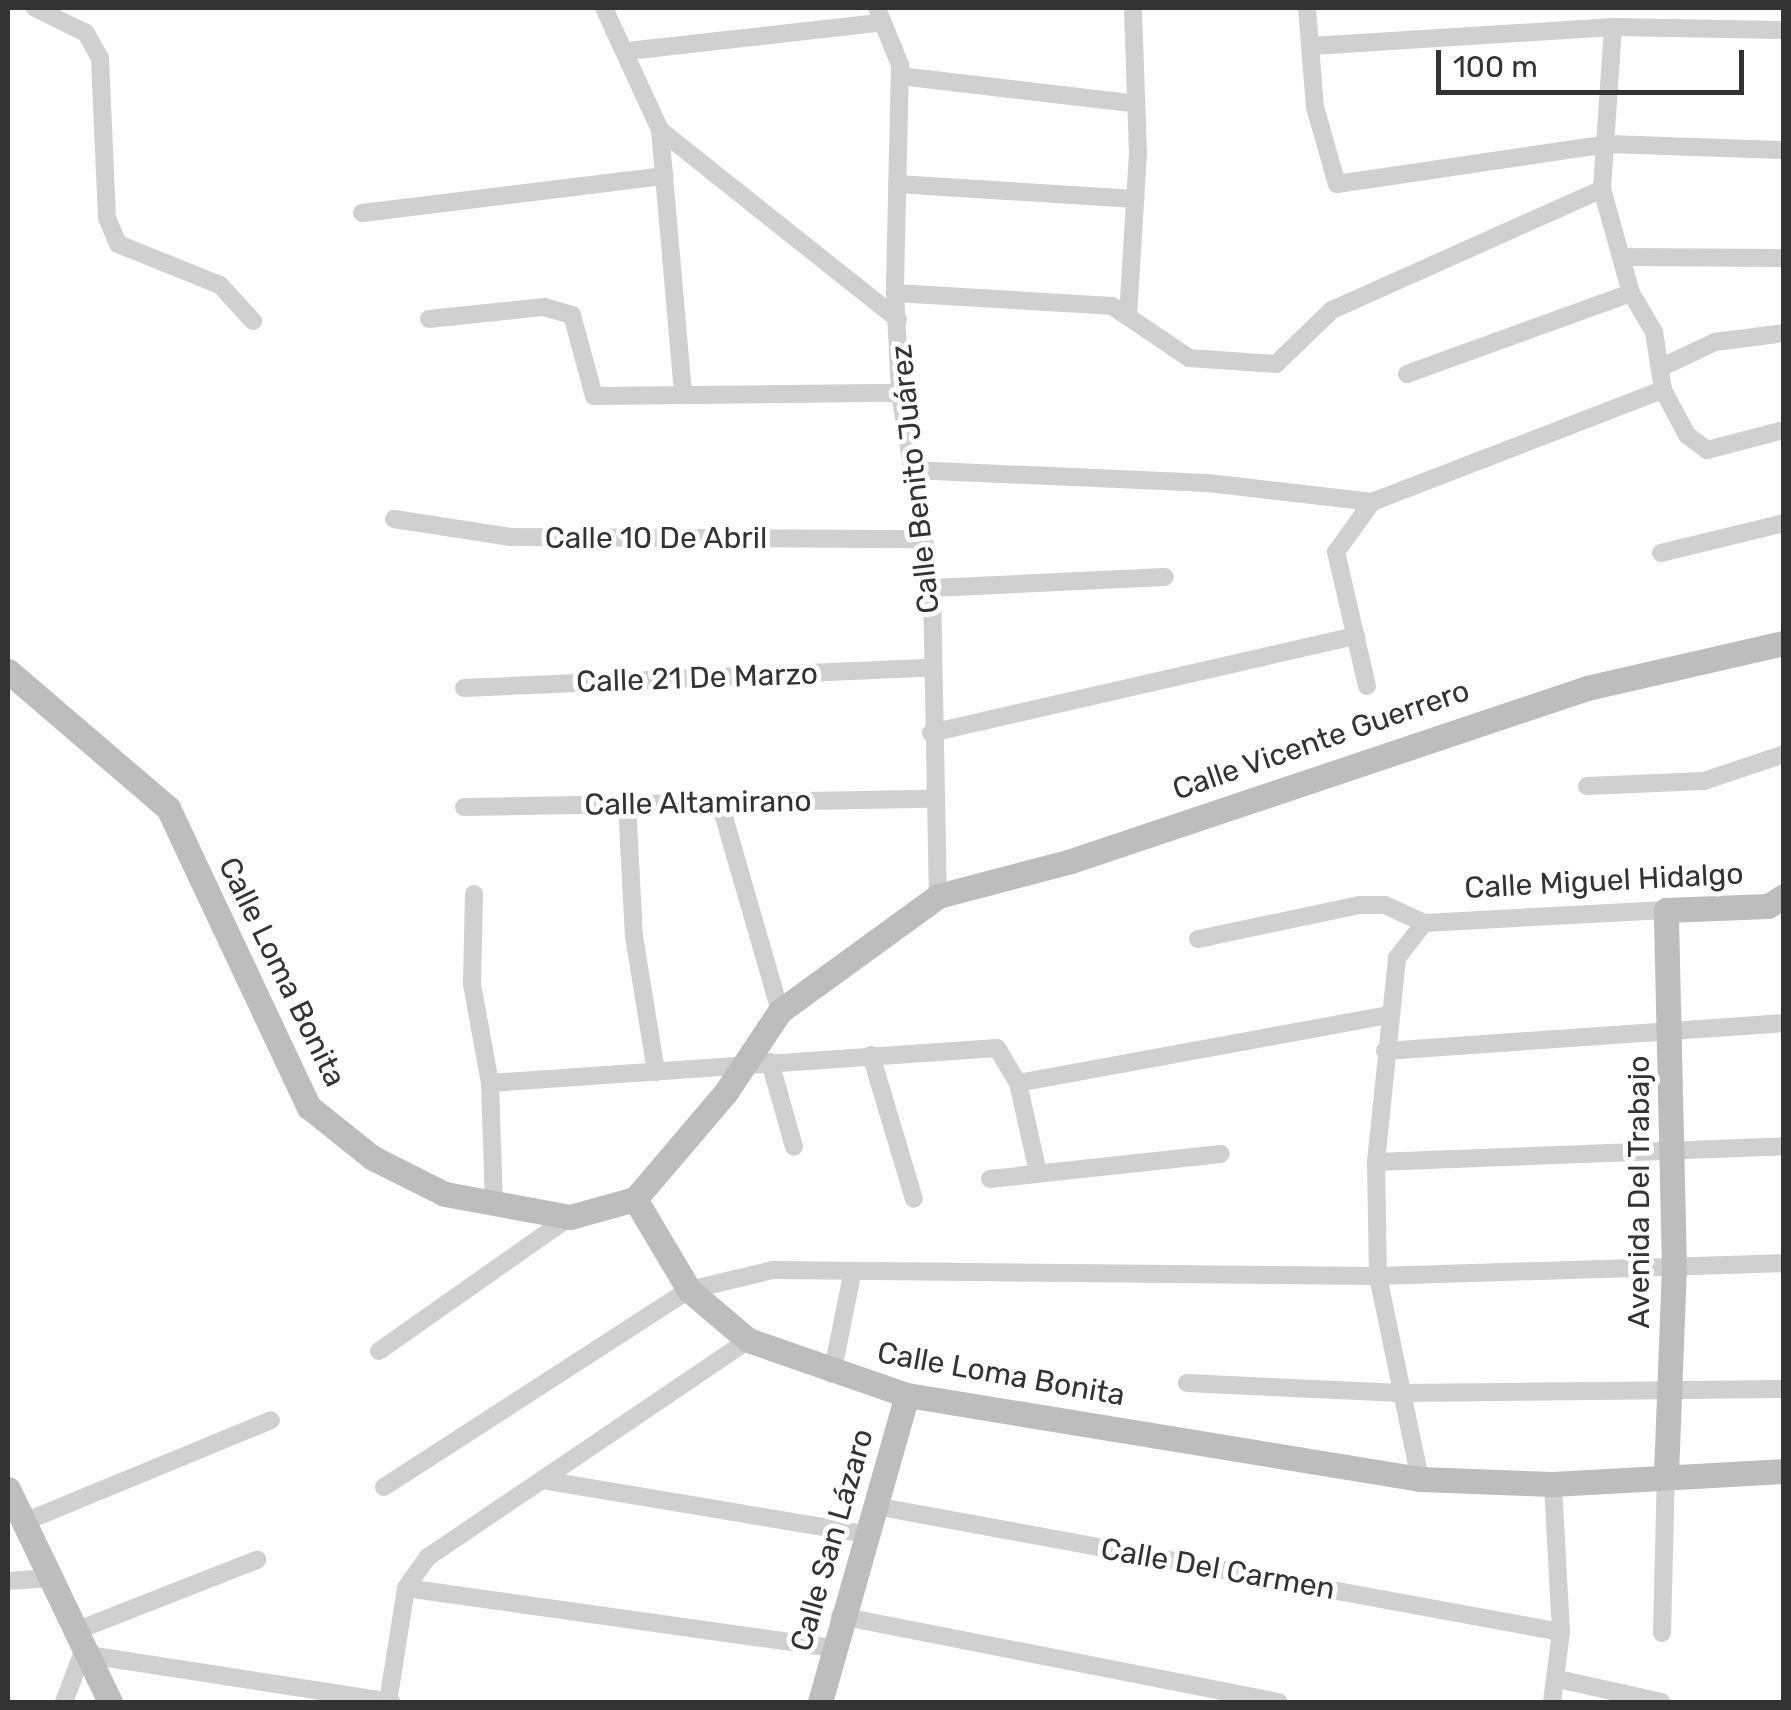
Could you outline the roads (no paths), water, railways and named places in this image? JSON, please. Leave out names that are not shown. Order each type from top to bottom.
[{"type":"street","points":[[35,8],[86,32],[100,58],[107,218],[118,244],[220,285],[253,321]]},
{"type":"street","points":[[604,8],[628,50],[660,130],[683,394]]},
{"type":"street","points":[[1128,316],[1136,199],[1131,103],[1133,8]]},
{"type":"street","points":[[1308,8],[1315,107],[1337,184],[1610,144],[1784,150]]},
{"type":"street","points":[[628,50],[877,15]]},
{"type":"street","name":"Calle Benito Juárez","points":[[877,15],[900,76],[895,293],[900,392],[919,540],[932,588],[932,799],[938,896]]},
{"type":"street","points":[[1312,46],[1613,28],[1784,30]]},
{"type":"street","points":[[1613,28],[1610,144],[1602,189],[1631,293],[1654,332],[1662,368],[1662,390],[1687,435],[1707,450],[1784,430]]},
{"type":"street","points":[[900,76],[1131,103]]},
{"type":"street","points":[[660,130],[898,319]]},
{"type":"street","points":[[362,213],[664,176]]},
{"type":"street","points":[[897,184],[1136,199]]},
{"type":"street","points":[[895,293],[1112,306],[1189,358],[1276,364],[1332,310],[1602,189]]},
{"type":"street","points":[[1621,257],[1784,258]]},
{"type":"street","points":[[1407,374],[1631,293]]},
{"type":"street","points":[[428,319],[544,307],[572,315],[594,396],[900,392]]},
{"type":"street","points":[[1662,368],[1715,342],[1784,333]]},
{"type":"street","points":[[910,470],[1208,483],[1372,502],[1662,390]]},
{"type":"street","points":[[1367,686],[1336,552],[1372,502]]},
{"type":"street","name":"Calle 10 De Abril","points":[[394,520],[510,537],[919,540]]},
{"type":"street","points":[[1661,553],[1784,522]]},
{"type":"street","points":[[932,588],[1166,578]]},
{"type":"street","points":[[931,733],[1356,636]]},
{"type":"street","name":"Calle Vicente Guerrero","points":[[635,1199],[726,1092],[738,1064],[780,1011],[938,896],[1071,861],[1587,688],[1784,644]]},
{"type":"street","name":"Calle 21 De Marzo","points":[[464,688],[931,668]]},
{"type":"street","name":"Calle Loma Bonita","points":[[8,671],[168,808],[310,1108],[373,1158],[445,1194],[570,1217],[635,1199],[689,1290],[748,1340],[832,1374],[907,1395],[1420,1478],[1553,1484],[1666,1474],[1784,1471]]},
{"type":"street","points":[[1587,786],[1704,781],[1784,754]]},
{"type":"street","name":"Calle Altamirano","points":[[464,808],[932,799]]},
{"type":"street","points":[[720,803],[780,1011]]},
{"type":"street","points":[[627,804],[634,936],[656,1072]]},
{"type":"street","points":[[474,894],[472,984],[490,1083],[494,1203]]},
{"type":"street","name":"Calle Miguel Hidalgo","points":[[1424,923],[1768,906],[1784,896]]},
{"type":"street","points":[[1198,939],[1359,905],[1386,905],[1424,923],[1397,958],[1376,1162],[1378,1276],[1396,1393],[1410,1413],[1420,1478]]},
{"type":"street","name":"Avenida Del Trabajo","points":[[1666,910],[1672,1030],[1674,1270],[1666,1474]]},
{"type":"street","points":[[1018,1083],[1390,1016]]},
{"type":"street","points":[[1386,1051],[1784,1024]]},
{"type":"street","points":[[490,1083],[997,1048],[1018,1083],[1037,1168]]},
{"type":"street","points":[[871,1055],[914,1199]]},
{"type":"street","points":[[770,1062],[794,1147]]},
{"type":"street","points":[[1376,1162],[1784,1146]]},
{"type":"street","points":[[990,1179],[1037,1168],[1221,1154]]},
{"type":"street","points":[[379,1351],[570,1217]]},
{"type":"street","points":[[384,1487],[689,1290],[773,1270],[852,1275],[1378,1276],[1674,1270],[1784,1263]]},
{"type":"street","points":[[832,1374],[852,1275]]},
{"type":"street","points":[[78,1642],[389,1702],[406,1588],[428,1557],[748,1340]]},
{"type":"street","points":[[1188,1383],[1396,1393],[1670,1396],[1784,1389]]},
{"type":"street","name":"Calle San Lázaro","points":[[820,1702],[840,1616],[907,1395]]},
{"type":"street","points":[[24,1522],[272,1420]]},
{"type":"street","points":[[1662,1632],[1666,1474]]},
{"type":"street","points":[[542,1480],[865,1534]]},
{"type":"street","points":[[1552,1702],[1558,1679],[1560,1632],[1553,1484]]},
{"type":"street","points":[[8,1489],[110,1702]]},
{"type":"street","name":"Calle Del Carmen","points":[[875,1506],[1560,1632]]},
{"type":"street","points":[[78,1642],[256,1560]]},
{"type":"street","points":[[8,1581],[52,1578]]},
{"type":"street","points":[[406,1588],[834,1648]]},
{"type":"street","points":[[840,1616],[1280,1702]]},
{"type":"street","points":[[64,1702],[78,1642]]},
{"type":"street","points":[[1558,1679],[1661,1702]]}]
